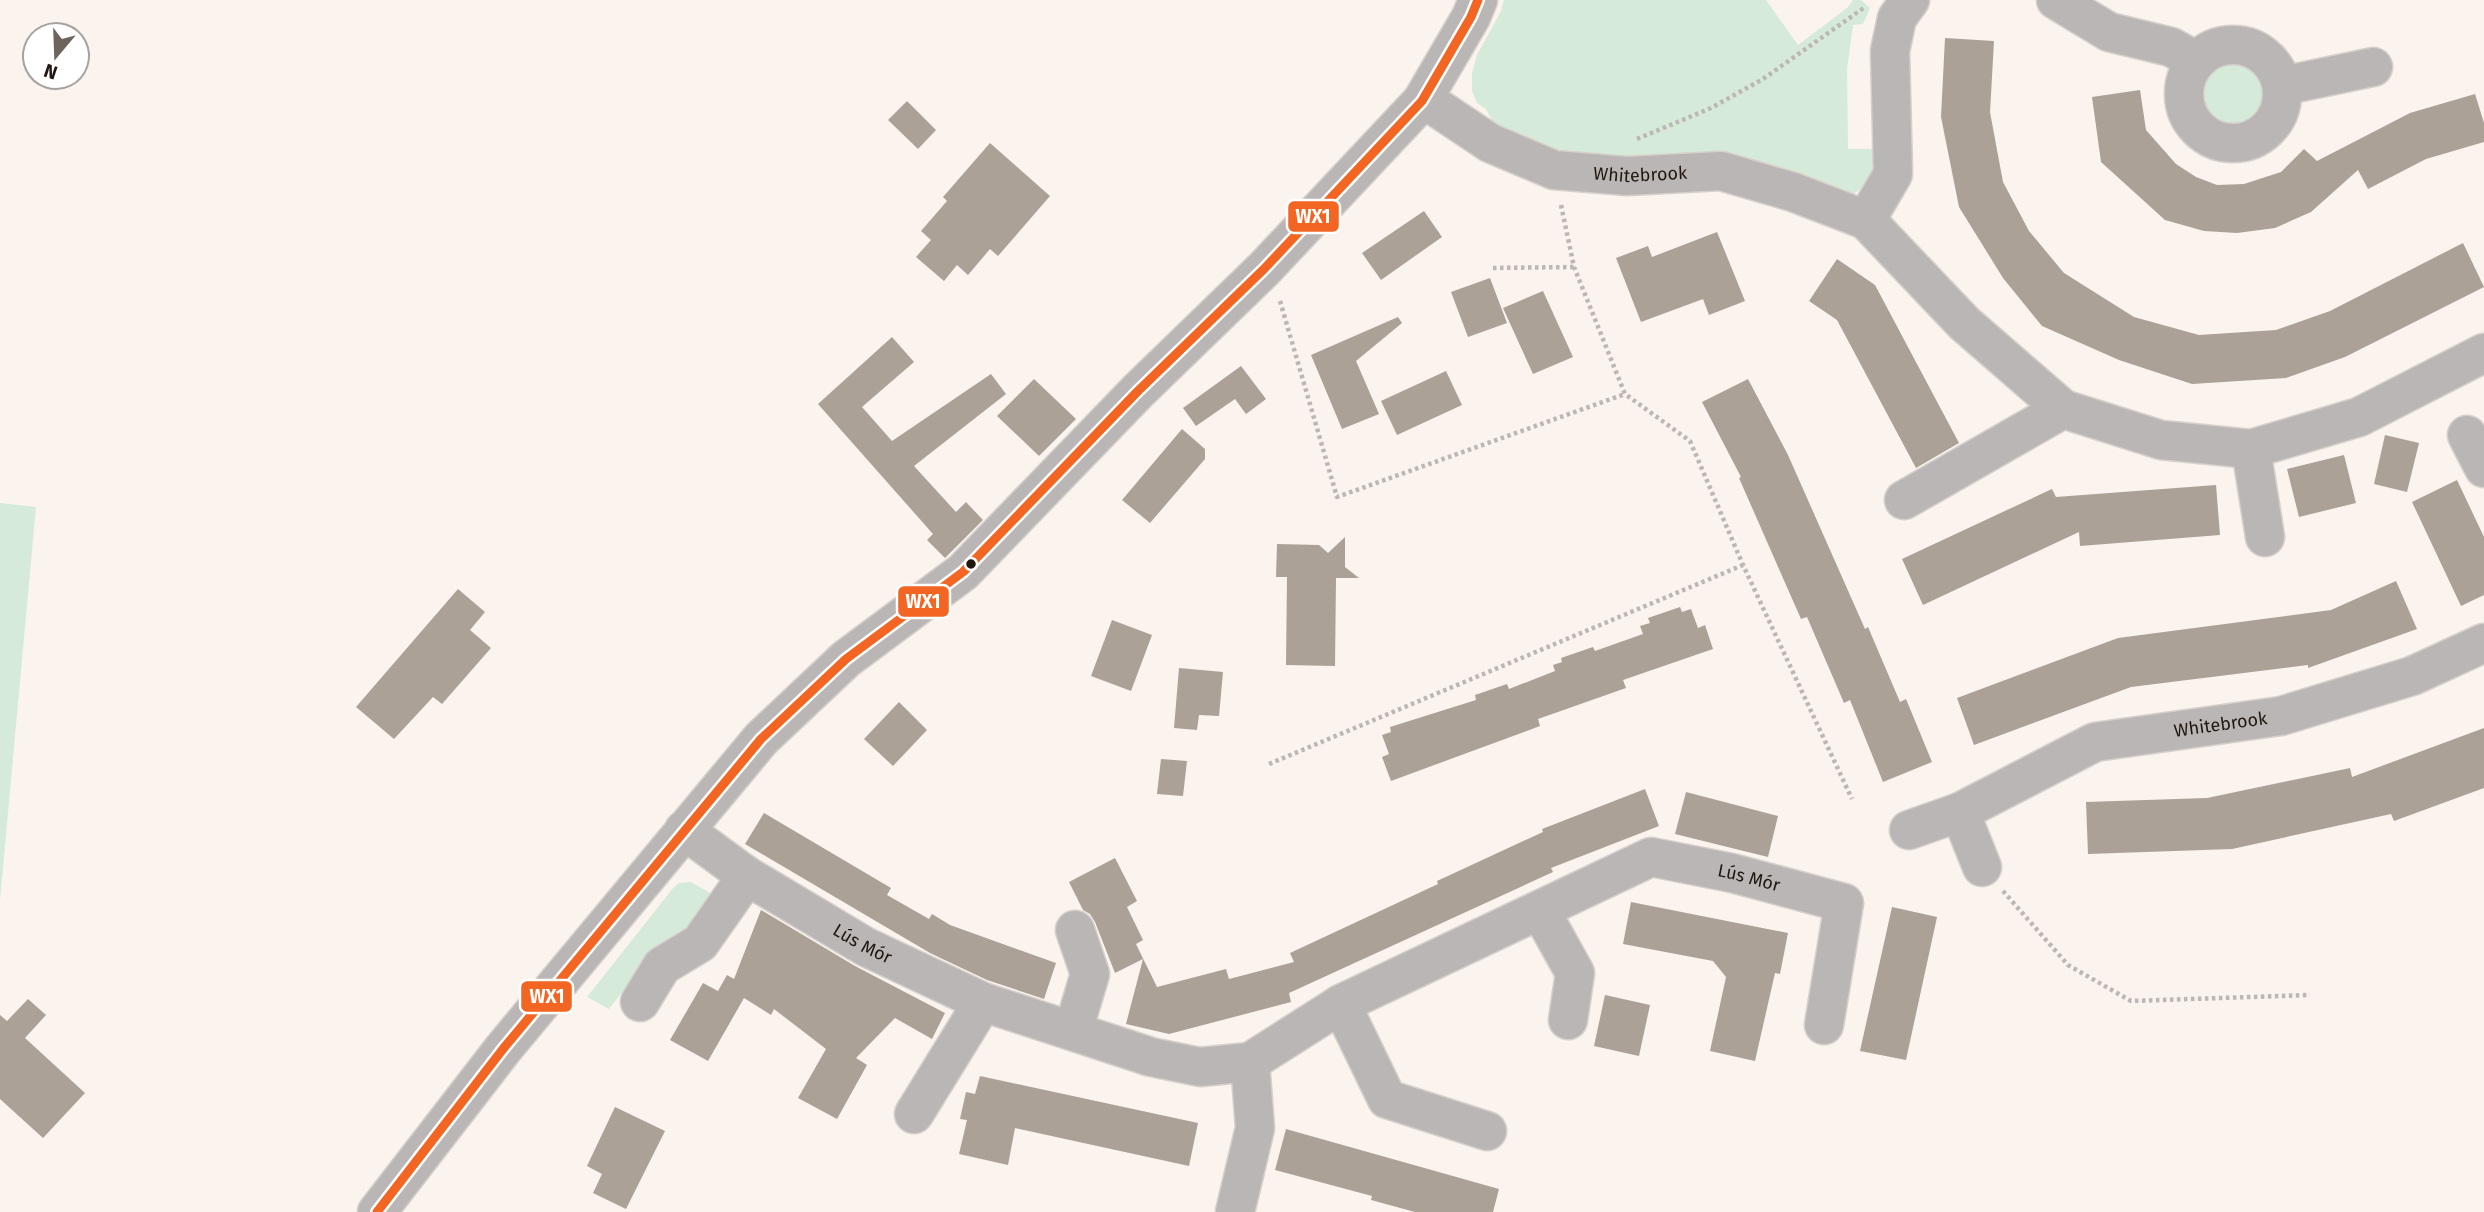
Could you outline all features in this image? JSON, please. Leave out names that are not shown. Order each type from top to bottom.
[{"type":"street","points":[[377,1212],[503,1049],[761,739],[846,659],[963,572],[1138,391],[1269,264],[1422,101],[1471,17],[1478,0]]},
{"type":"street","points":[[1866,220],[1893,174],[1890,51],[1897,18],[1910,0]]},
{"type":"street","points":[[2056,0],[2109,32],[2171,47],[2196,61]]},
{"type":"street","points":[[2239,44],[2255,49],[2268,58],[2277,71],[2282,86],[2281,103],[2276,118],[2265,131],[2243,141],[2219,141],[2204,134],[2185,107],[2185,83],[2196,61],[2216,48],[2239,44]]},
{"type":"street","points":[[2282,86],[2373,67]]},
{"type":"street","name":"Whitebrook","points":[[1422,101],[1436,107],[1490,143],[1554,170],[1627,176],[1721,171],[1793,192],[1866,220],[1964,323],[2063,409],[2161,440],[2251,449],[2360,417],[2484,353]]},
{"type":"street","points":[[1904,500],[2063,409]]},
{"type":"street","points":[[2251,449],[2265,537]]},
{"type":"street","name":"Whitebrook","points":[[1909,830],[1960,812],[2095,741],[2281,716],[2413,676],[2484,643]]},
{"type":"street","points":[[1960,812],[1982,867]]},
{"type":"street","name":"Lús Mór","points":[[684,831],[747,876],[866,947],[983,1002],[1151,1056],[1200,1067],[1250,1062],[1341,1004],[1651,857],[1732,873],[1844,903],[1824,1026]]},
{"type":"street","points":[[640,1002],[662,966],[700,943],[747,876]]},
{"type":"street","points":[[1540,909],[1575,973],[1568,1020]]},
{"type":"street","points":[[1073,1031],[1090,974],[1075,930]]},
{"type":"street","points":[[914,1114],[983,1002]]},
{"type":"street","points":[[1341,1004],[1388,1099],[1487,1131]]},
{"type":"street","points":[[1236,1212],[1255,1128],[1250,1062]]},
{"type":"path","points":[[1629,142],[1711,108],[1763,79],[1874,0]]},
{"type":"path","points":[[1554,170],[1574,267],[1625,394],[1690,441],[1743,565],[1852,799]]},
{"type":"path","points":[[1269,264],[1337,497],[1625,394]]},
{"type":"path","points":[[1493,268],[1574,267]]},
{"type":"path","points":[[1269,764],[1743,565]]},
{"type":"path","points":[[1982,867],[2068,965],[2131,1001],[2309,995]]},
{"type":"green space","points":[[1504,0],[1766,0],[1798,45],[1847,8],[1853,0],[1861,0],[1870,8],[1863,24],[1853,25],[1847,69],[1848,149],[1874,149],[1873,166],[1868,180],[1859,190],[1844,199],[1632,157],[1549,155],[1494,125],[1486,109],[1477,103],[1472,91],[1472,73],[1477,55],[1501,11]]},
{"type":"green space","points":[[2234,62],[2247,65],[2257,72],[2264,82],[2267,95],[2264,108],[2257,118],[2247,125],[2234,128],[2221,125],[2211,118],[2204,108],[2201,95],[2204,82],[2211,72],[2221,65]]},
{"type":"green space","points":[[0,503],[36,507],[0,900]]},
{"type":"green space","points":[[691,882],[710,893],[706,900],[710,904],[702,917],[636,974],[609,1009],[587,997],[674,887],[679,883]]},
{"type":"building","points":[[1945,38],[1994,41],[1990,112],[2003,182],[2029,231],[2064,273],[2134,317],[2199,335],[2276,330],[2330,311],[2463,243],[2484,287],[2345,357],[2286,378],[2192,384],[2119,360],[2042,326],[2003,278],[1959,207],[1941,117]]},
{"type":"building","points":[[2140,90],[2146,130],[2176,164],[2196,177],[2217,185],[2244,184],[2281,172],[2304,149],[2317,161],[2410,113],[2475,94],[2484,123],[2484,142],[2426,159],[2368,189],[2358,170],[2311,212],[2275,228],[2237,233],[2204,231],[2165,220],[2101,162],[2092,97]]},
{"type":"building","points":[[907,101],[936,130],[918,149],[888,120]]},
{"type":"building","points":[[990,143],[1050,196],[998,256],[990,249],[968,275],[957,265],[944,281],[916,257],[931,240],[921,231],[947,201],[943,197]]},
{"type":"building","points":[[1424,211],[1442,237],[1381,280],[1362,253]]},
{"type":"building","points":[[1717,232],[1745,301],[1709,315],[1703,299],[1641,322],[1616,258],[1648,246],[1652,257]]},
{"type":"building","points":[[1837,259],[1875,285],[1959,443],[1916,468],[1837,320],[1809,301]]},
{"type":"building","points":[[1490,278],[1507,323],[1468,337],[1451,292]]},
{"type":"building","points":[[1543,291],[1573,357],[1533,374],[1503,308]]},
{"type":"building","points":[[1398,317],[1402,323],[1356,361],[1379,414],[1342,429],[1311,355]]},
{"type":"building","points":[[892,337],[914,362],[862,407],[892,441],[991,374],[1006,394],[914,466],[956,512],[966,502],[983,520],[945,558],[927,540],[933,534],[818,404]]},
{"type":"building","points":[[1241,366],[1266,399],[1246,414],[1235,399],[1196,426],[1183,408]]},
{"type":"building","points":[[1446,371],[1462,405],[1397,435],[1381,401]]},
{"type":"building","points":[[1034,379],[1076,419],[1039,456],[997,416]]},
{"type":"building","points":[[1748,379],[1788,455],[1900,702],[1906,699],[1932,762],[1883,782],[1850,700],[1844,703],[1807,617],[1801,619],[1739,478],[1741,477],[1702,402]]},
{"type":"building","points":[[1182,429],[1205,449],[1205,459],[1150,523],[1122,500]]},
{"type":"building","points":[[2385,435],[2419,443],[2407,492],[2374,484]]},
{"type":"building","points":[[2344,455],[2356,503],[2299,517],[2287,469]]},
{"type":"building","points":[[2457,480],[2484,537],[2484,595],[2461,606],[2412,502]]},
{"type":"building","points":[[2216,485],[2220,535],[2080,546],[2079,532],[1923,605],[1902,559],[2052,489],[2056,497]]},
{"type":"building","points":[[1345,537],[1345,567],[1359,578],[1336,578],[1335,666],[1286,665],[1287,577],[1276,577],[1277,544],[1319,545],[1328,553]]},
{"type":"building","points":[[2396,581],[2417,629],[2308,668],[2308,665],[2131,687],[1974,745],[1957,698],[2118,638],[2331,610]]},
{"type":"building","points":[[458,589],[485,612],[470,630],[491,648],[442,704],[433,697],[394,739],[356,707]]},
{"type":"building","points":[[1680,607],[1682,612],[1691,609],[1698,628],[1705,625],[1713,649],[1623,680],[1626,688],[1538,719],[1540,726],[1391,781],[1382,757],[1389,754],[1382,735],[1391,732],[1390,727],[1476,700],[1475,695],[1507,684],[1509,689],[1555,671],[1553,665],[1562,662],[1561,658],[1593,647],[1595,651],[1643,634],[1640,626],[1650,623],[1648,618]]},
{"type":"building","points":[[1112,620],[1152,635],[1131,691],[1091,676]]},
{"type":"building","points":[[1179,668],[1223,672],[1219,716],[1199,715],[1197,730],[1174,728]]},
{"type":"building","points":[[899,702],[927,730],[893,766],[864,739]]},
{"type":"building","points":[[2484,728],[2484,788],[2394,821],[2391,814],[2232,849],[2088,854],[2086,802],[2207,798],[2350,768],[2352,777]]},
{"type":"building","points":[[1161,759],[1187,761],[1183,796],[1157,794]]},
{"type":"building","points":[[1645,789],[1659,826],[1551,868],[1553,872],[1289,993],[1291,1002],[1169,1034],[1126,1024],[1143,959],[1115,973],[1095,922],[1090,914],[1083,910],[1069,882],[1115,858],[1137,901],[1127,907],[1143,940],[1136,944],[1157,987],[1226,969],[1229,979],[1294,962],[1290,953],[1438,884],[1437,881],[1543,832],[1542,829]]},
{"type":"building","points":[[1686,792],[1778,816],[1768,857],[1675,834]]},
{"type":"building","points":[[764,813],[891,888],[887,895],[929,919],[932,914],[950,925],[1056,963],[1044,999],[987,980],[930,953],[745,844]]},
{"type":"building","points":[[1631,902],[1788,933],[1780,974],[1775,973],[1755,1061],[1710,1051],[1726,977],[1713,961],[1623,944]]},
{"type":"building","points":[[1892,907],[1937,917],[1906,1060],[1860,1051]]},
{"type":"building","points":[[761,910],[855,966],[945,1013],[932,1039],[895,1018],[856,1058],[867,1065],[837,1119],[798,1098],[826,1049],[774,1009],[771,1015],[744,998],[708,1061],[670,1040],[703,983],[718,991],[727,975],[734,979]]},
{"type":"building","points":[[1605,995],[1650,1005],[1639,1056],[1594,1046]]},
{"type":"building","points":[[28,999],[46,1015],[25,1038],[85,1093],[43,1138],[0,1099],[0,1015],[7,1021]]},
{"type":"building","points":[[980,1076],[1198,1123],[1189,1166],[1015,1128],[1008,1165],[959,1154],[967,1120],[960,1119],[966,1092],[975,1094]]},
{"type":"building","points":[[615,1107],[665,1131],[626,1209],[593,1193],[602,1174],[587,1166]]},
{"type":"building","points":[[1286,1129],[1499,1189],[1493,1212],[1415,1212],[1371,1200],[1372,1196],[1275,1170]]},
{"type":"transit line","name":"WX1","points":[[377,1212],[503,1049],[761,739],[846,659],[963,572],[1138,391],[1264,269],[1422,101],[1471,17],[1478,0]]}]
